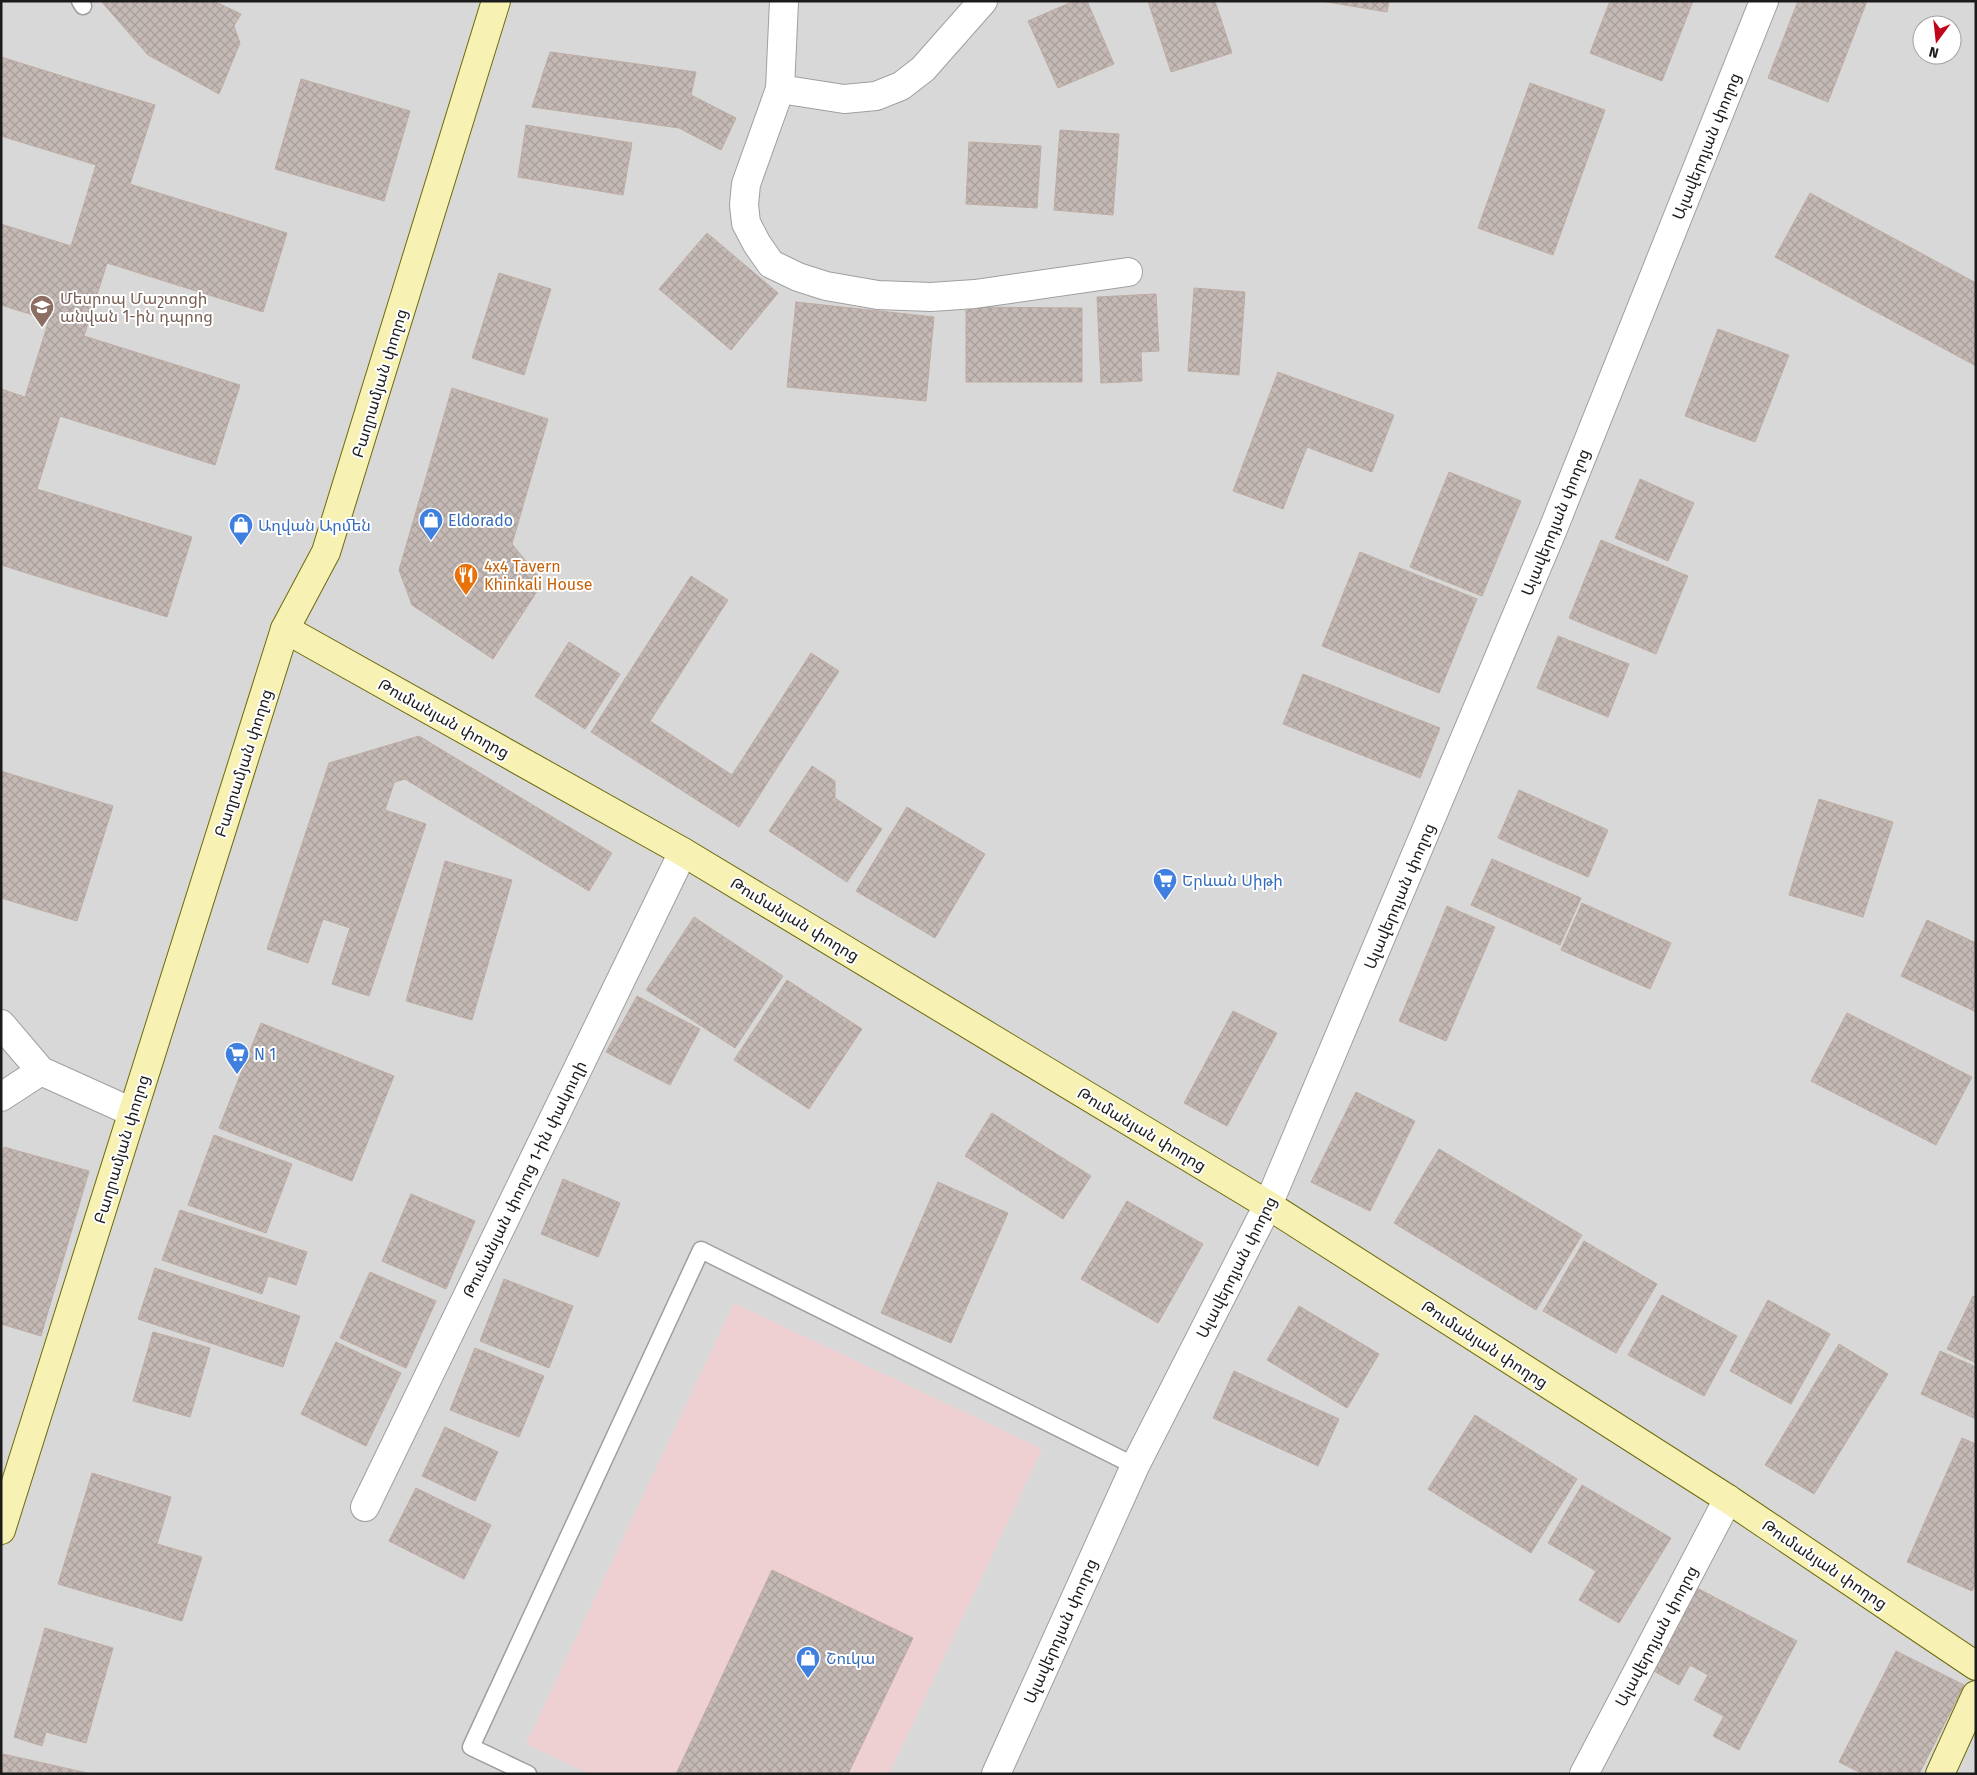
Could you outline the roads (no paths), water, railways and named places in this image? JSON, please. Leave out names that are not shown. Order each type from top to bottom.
[{"type":"main road","name":"Բաղրամյան փողոց","points":[[1,1530],[285,629],[326,552],[496,1]]},
{"type":"main road","name":"Թումանյան փողոց","points":[[285,629],[683,852],[1268,1205],[1728,1499],[1976,1666]]},
{"type":"main road","points":[[1940,1774],[1976,1695]]},
{"type":"street","points":[[784,1],[780,89],[746,184],[744,205],[746,223],[757,244],[771,264],[798,277],[826,286],[878,295],[931,297],[975,294],[1128,272]]},
{"type":"street","points":[[780,89],[844,99],[876,96],[902,86],[923,69],[983,1]]},
{"type":"street","name":"Ալավերդյան փողոց","points":[[996,1774],[1135,1466],[1268,1205],[1553,529],[1764,1]]},
{"type":"street","name":"Թումանյան փողոց 1-ին փակուղի","points":[[364,1507],[683,852]]},
{"type":"street","points":[[1,1024],[41,1071],[132,1112]]},
{"type":"street","points":[[1,1097],[41,1071]]},
{"type":"street","name":"Ալավերդյան փողոց","points":[[1584,1774],[1728,1499]]},
{"type":"lane","points":[[528,1774],[471,1747],[701,1250],[1135,1466]]},
{"type":"place","name":"Մեսրոպ Մաշտոցի անվան 1-ին դպրոց","points":[[42,328]]},
{"type":"place","name":"Eldorado","points":[[431,541]]},
{"type":"place","name":"Աղվան Արմեն","points":[[241,546]]},
{"type":"place","name":"4x4 Tavern Khinkali House","points":[[466,596]]},
{"type":"place","name":"Երևան Սիթի","points":[[1165,901]]},
{"type":"place","name":"N 1","points":[[237,1075]]},
{"type":"place","name":"Շուկա","points":[[808,1679]]}]
